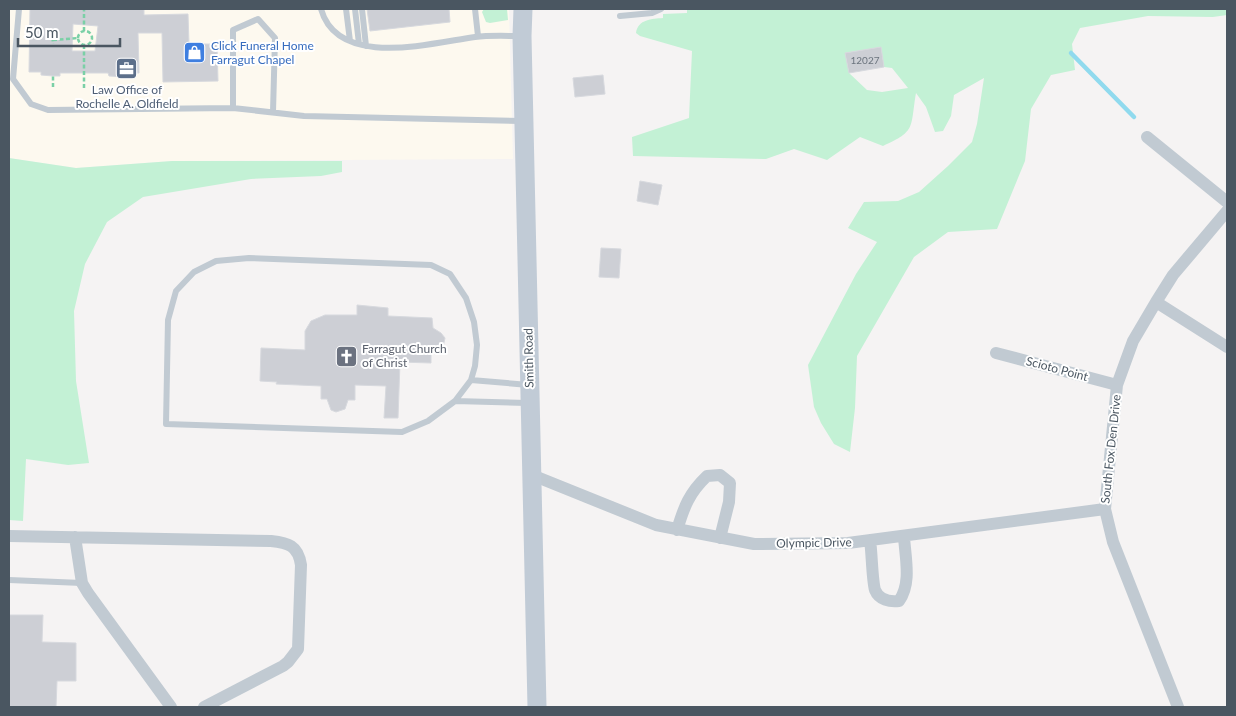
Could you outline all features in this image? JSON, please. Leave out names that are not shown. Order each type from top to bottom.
[{"type":"street","name":"Smith Road","points":[[523,9],[522,36],[537,707]]},
{"type":"street","points":[[1147,137],[1227,202]]},
{"type":"street","name":"South Fox Den Drive","points":[[1178,707],[1113,542],[1105,509],[1117,385],[1133,341],[1173,275],[1227,211]]},
{"type":"street","points":[[1156,302],[1227,347]]},
{"type":"street","name":"Scioto Point","points":[[996,354],[1117,385]]},
{"type":"street","name":"Olympic Drive","points":[[532,475],[648,522],[676,530],[754,544],[848,543],[1105,509]]},
{"type":"street","points":[[676,530],[685,503],[695,488],[707,476],[720,475],[730,483],[729,502],[720,538]]},
{"type":"street","points":[[9,536],[271,541],[293,546],[301,565],[298,649],[288,662],[282,666],[204,707]]},
{"type":"street","points":[[75,536],[82,583],[171,707]]},
{"type":"street","points":[[870,540],[876,590],[882,598],[891,602],[899,601],[904,594],[907,582],[904,536]]},
{"type":"lane","points":[[20,9],[13,79],[31,104],[48,110],[233,108],[304,116],[524,121]]},
{"type":"lane","points":[[321,9],[322,14],[333,29],[344,39],[363,45],[408,47],[478,36],[522,36]]},
{"type":"lane","points":[[346,9],[350,41]]},
{"type":"lane","points":[[355,9],[363,45]]},
{"type":"lane","points":[[362,9],[363,45]]},
{"type":"lane","points":[[475,9],[478,36]]},
{"type":"lane","points":[[620,16],[652,13],[661,9]]},
{"type":"lane","points":[[233,108],[233,30],[258,19],[275,38],[273,112]]},
{"type":"lane","points":[[249,258],[431,265],[450,274],[466,298],[474,322],[477,345],[471,380],[455,401],[428,422],[402,432],[166,424],[168,320],[176,291],[194,272],[216,261],[249,258]]},
{"type":"lane","points":[[471,380],[530,395]]},
{"type":"lane","points":[[455,401],[530,395]]},
{"type":"lane","points":[[9,580],[82,583]]},
{"type":"path","points":[[84,9],[84,31]]},
{"type":"path","points":[[52,31],[53,42],[78,38]]},
{"type":"path","points":[[84,31],[90,34],[91,38],[90,43],[84,45],[79,43],[78,38],[80,33],[84,31]]},
{"type":"path","points":[[84,45],[84,88]]},
{"type":"path","points":[[53,76],[53,87]]},
{"type":"shaded area","points":[[9,9],[509,9],[513,159],[172,161],[76,168],[9,158]]},
{"type":"green space","points":[[484,9],[507,9],[508,20],[486,22],[482,12]]},
{"type":"green space","points":[[687,9],[1227,9],[1227,15],[1213,17],[1148,16],[1080,28],[1072,44],[1075,70],[1051,75],[1031,109],[1025,161],[997,229],[948,232],[914,257],[857,356],[855,408],[850,452],[834,444],[821,423],[814,407],[808,365],[856,274],[877,242],[848,228],[864,202],[898,201],[919,192],[972,142],[977,124],[984,78],[954,95],[951,116],[943,131],[935,132],[926,107],[916,93],[912,121],[907,132],[902,136],[883,146],[860,137],[827,160],[794,149],[766,159],[633,156],[632,137],[689,118],[692,51],[640,36],[636,33],[637,28],[643,22],[663,18],[663,14],[687,13]],"holes":[[[881,47],[884,67],[892,68],[908,88],[882,92],[867,90],[849,73],[845,53]]]},
{"type":"green space","points":[[9,158],[76,168],[172,161],[342,161],[342,172],[321,176],[251,179],[143,197],[107,222],[85,264],[74,311],[76,381],[89,463],[68,465],[26,459],[23,521],[9,520]]},
{"type":"building","points":[[30,9],[144,9],[144,15],[188,14],[189,44],[217,44],[218,81],[163,82],[162,33],[138,33],[139,73],[126,73],[125,77],[109,76],[108,73],[60,73],[60,76],[53,76],[41,75],[41,72],[29,72]],"holes":[[[73,24],[98,26],[95,51],[72,51]]]},
{"type":"building","points":[[367,9],[449,9],[450,22],[370,31]]},
{"type":"building","points":[[881,47],[884,67],[849,73],[845,53]]},
{"type":"building","points":[[603,75],[605,94],[575,97],[573,78]]},
{"type":"building","points":[[640,181],[662,185],[658,205],[637,201]]},
{"type":"building","points":[[601,248],[621,249],[619,278],[599,277]]},
{"type":"building","name":"Farragut Church of Christ","points":[[357,305],[388,308],[388,316],[432,318],[433,328],[445,338],[443,347],[431,352],[431,363],[400,362],[398,418],[384,418],[386,386],[355,385],[355,400],[348,400],[345,409],[336,412],[331,410],[327,399],[321,399],[321,386],[276,384],[277,382],[260,381],[261,348],[305,350],[305,331],[311,321],[325,315],[357,315]]},
{"type":"building","points":[[9,615],[43,615],[42,642],[76,643],[76,681],[57,681],[56,707],[9,707]]},
{"type":"waterway","points":[[1071,53],[1134,117]]},
{"type":"place","name":"Click Funeral Home Farragut Chapel","points":[[195,53]]},
{"type":"place","name":"Law Office of Rochelle A. Oldfield","points":[[127,69]]},
{"type":"place","name":"Farragut Church of Christ","points":[[346,356]]}]
